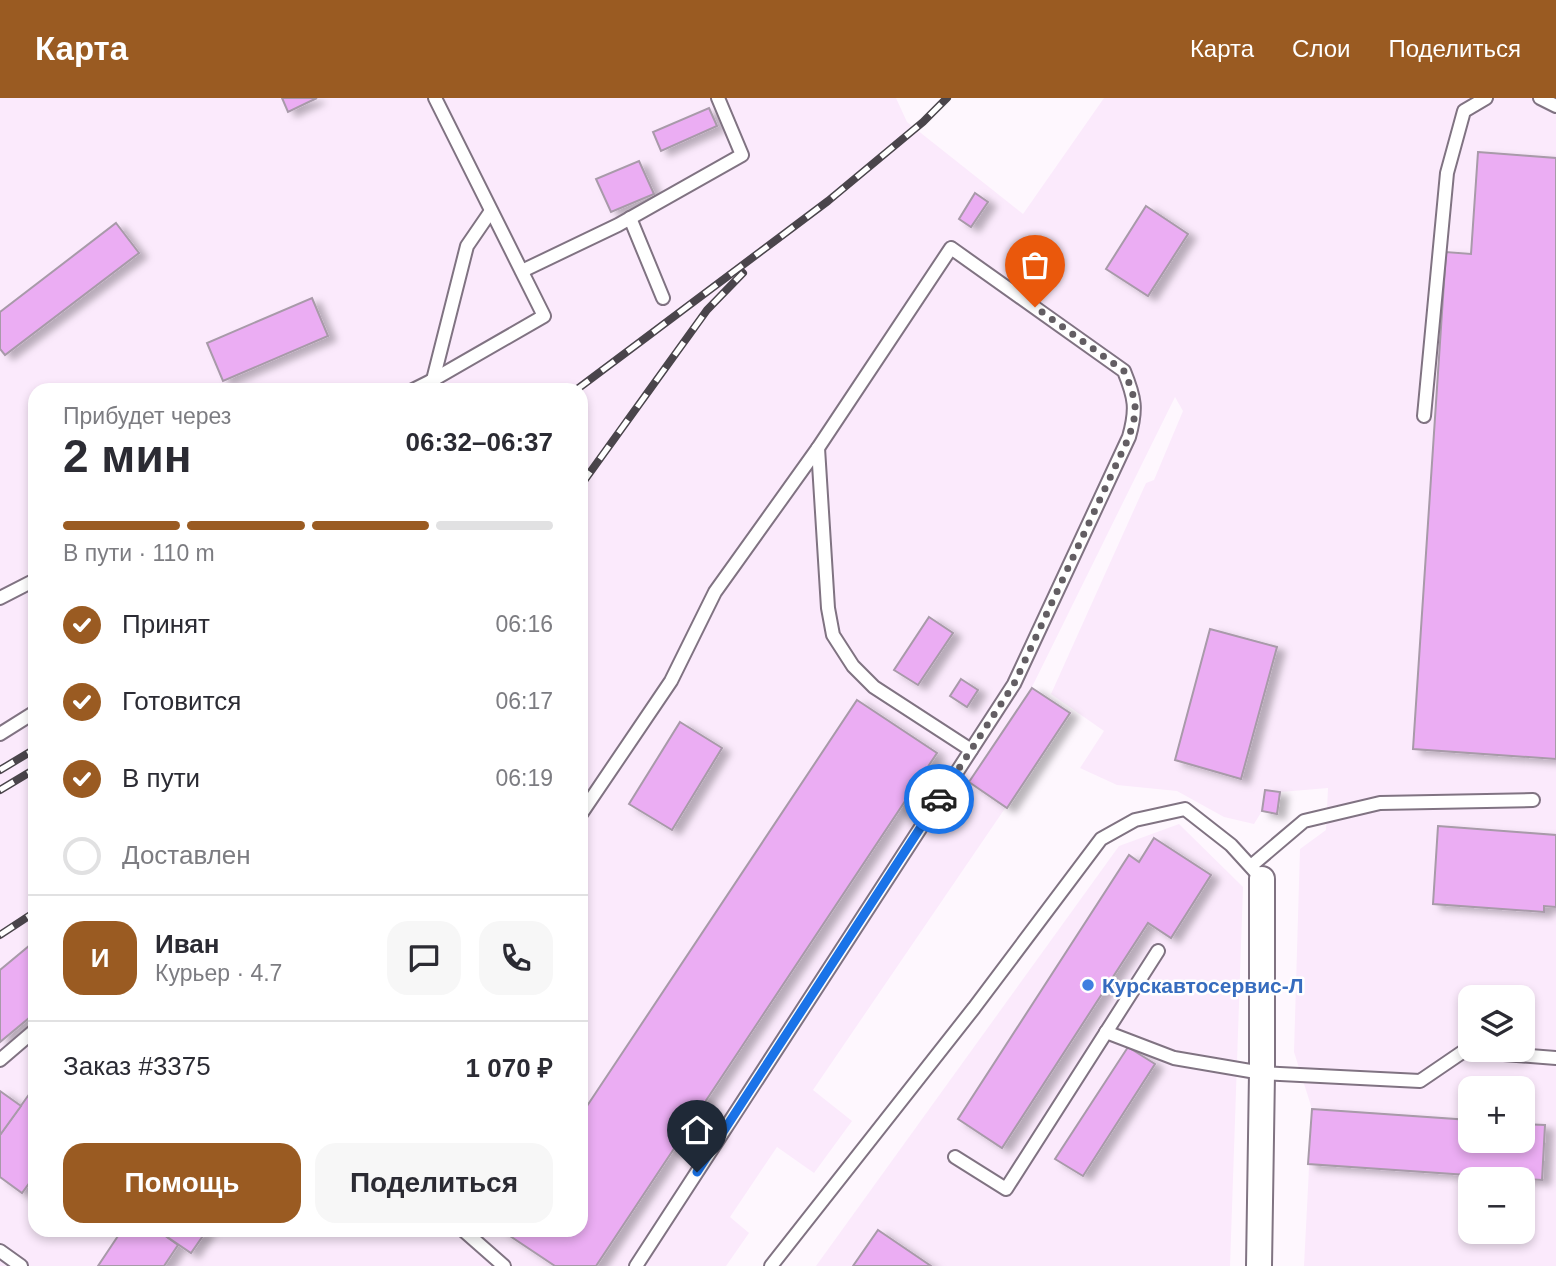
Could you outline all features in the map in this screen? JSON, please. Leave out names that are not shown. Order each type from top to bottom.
[{"type":"street","points":[[1256,872],[1262,1073],[1259,1266]]},
{"type":"lane","points":[[427,383],[544,316],[435,98]]},
{"type":"lane","points":[[522,271],[629,218],[742,155],[718,98]]},
{"type":"lane","points":[[1424,416],[1447,173],[1464,111],[1486,98]]},
{"type":"lane","points":[[1540,98],[1556,106]]},
{"type":"lane","points":[[431,381],[467,246],[491,211]]},
{"type":"lane","points":[[629,218],[663,298]]},
{"type":"lane","points":[[588,804],[671,681],[715,592],[818,448],[951,248],[1124,371],[1132,390],[1136,412],[1129,437],[1014,684],[636,1266]]},
{"type":"lane","points":[[818,448],[828,608],[833,635],[853,666],[874,687],[971,750]]},
{"type":"lane","points":[[0,597],[28,583]]},
{"type":"lane","points":[[0,734],[28,716]]},
{"type":"lane","points":[[771,1266],[974,1008],[1101,839],[1135,820],[1185,809],[1231,845],[1256,872],[1304,821],[1380,803],[1533,800]]},
{"type":"lane","points":[[955,1157],[1006,1188],[1158,951]]},
{"type":"lane","points":[[1107,1032],[1174,1058],[1262,1073],[1420,1081],[1464,1051],[1556,1058]]},
{"type":"lane","points":[[0,1060],[28,1037]]},
{"type":"lane","points":[[471,1237],[504,1266]]},
{"type":"lane","points":[[0,1251],[21,1266]]},
{"type":"shaded area","points":[[0,98],[896,98],[907,122],[1023,214],[1104,98],[1556,98],[1556,1266],[1304,1266],[1312,1109],[1294,1052],[1300,849],[1326,830],[1328,788],[1281,792],[1277,814],[1262,811],[1254,824],[1224,817],[1177,791],[1117,785],[1080,768],[1104,731],[1051,694],[1146,483],[1154,480],[1183,411],[1175,397],[1032,687],[1070,713],[813,1090],[852,1121],[814,1173],[777,1147],[730,1217],[749,1233],[726,1266],[0,1266]]},
{"type":"shaded area","points":[[1179,824],[1243,887],[1230,1266],[816,1266],[1119,846]]},
{"type":"building","points":[[282,98],[317,98],[288,112]]},
{"type":"building","points":[[709,108],[717,126],[661,151],[653,132]]},
{"type":"building","points":[[1478,152],[1556,158],[1556,759],[1413,749],[1446,252],[1471,254]]},
{"type":"building","points":[[639,161],[654,194],[611,212],[596,179]]},
{"type":"building","points":[[975,193],[988,202],[971,227],[959,219]]},
{"type":"building","points":[[1146,206],[1188,234],[1148,296],[1106,269]]},
{"type":"building","points":[[116,223],[139,253],[5,355],[0,349],[0,312]]},
{"type":"building","points":[[312,298],[328,336],[223,381],[207,343]]},
{"type":"building","points":[[929,617],[953,633],[918,685],[894,670]]},
{"type":"building","points":[[1210,629],[1277,647],[1241,779],[1175,760]]},
{"type":"building","points":[[961,679],[978,690],[967,707],[950,696]]},
{"type":"building","points":[[1032,688],[1070,713],[1007,808],[969,782]]},
{"type":"building","points":[[857,700],[937,753],[596,1266],[555,1266],[512,1237],[588,1237],[588,1104]]},
{"type":"building","points":[[680,722],[722,748],[672,830],[629,804]]},
{"type":"building","points":[[1265,790],[1280,792],[1277,814],[1262,811]]},
{"type":"building","points":[[1438,826],[1556,835],[1556,907],[1544,906],[1544,912],[1433,904]]},
{"type":"building","points":[[1154,838],[1211,875],[1171,938],[1148,923],[1002,1148],[958,1119],[1129,855],[1139,862]]},
{"type":"building","points":[[28,947],[28,1019],[0,1042],[0,970]]},
{"type":"building","points":[[1128,1047],[1155,1064],[1083,1176],[1055,1159]]},
{"type":"building","points":[[0,1091],[21,1106],[0,1135]]},
{"type":"building","points":[[28,1096],[28,1185],[22,1193],[0,1177],[0,1135]]},
{"type":"building","points":[[1312,1109],[1458,1119],[1458,1153],[1535,1153],[1535,1125],[1545,1125],[1542,1180],[1535,1180],[1535,1167],[1458,1167],[1458,1174],[1308,1164]]},
{"type":"building","points":[[878,1230],[931,1266],[853,1266]]},
{"type":"building","points":[[117,1237],[167,1237],[178,1245],[164,1266],[98,1266]]},
{"type":"building","points":[[167,1237],[202,1237],[191,1253]]},
{"type":"railway","points":[[585,383],[828,201],[923,122],[947,98]]},
{"type":"railway","points":[[588,475],[707,310],[743,273]]},
{"type":"railway","points":[[0,770],[28,753]]},
{"type":"railway","points":[[0,790],[28,773]]},
{"type":"railway","points":[[0,935],[28,917]]},
{"type":"way so far","points":[[939,799],[1014,684],[1129,437],[1136,412],[1132,390],[1124,371],[1035,307]]},
{"type":"place","name":"Курскавтосервис-Л","points":[[1088,985]]},
{"type":"route","points":[[697,1172],[939,799]]}]
